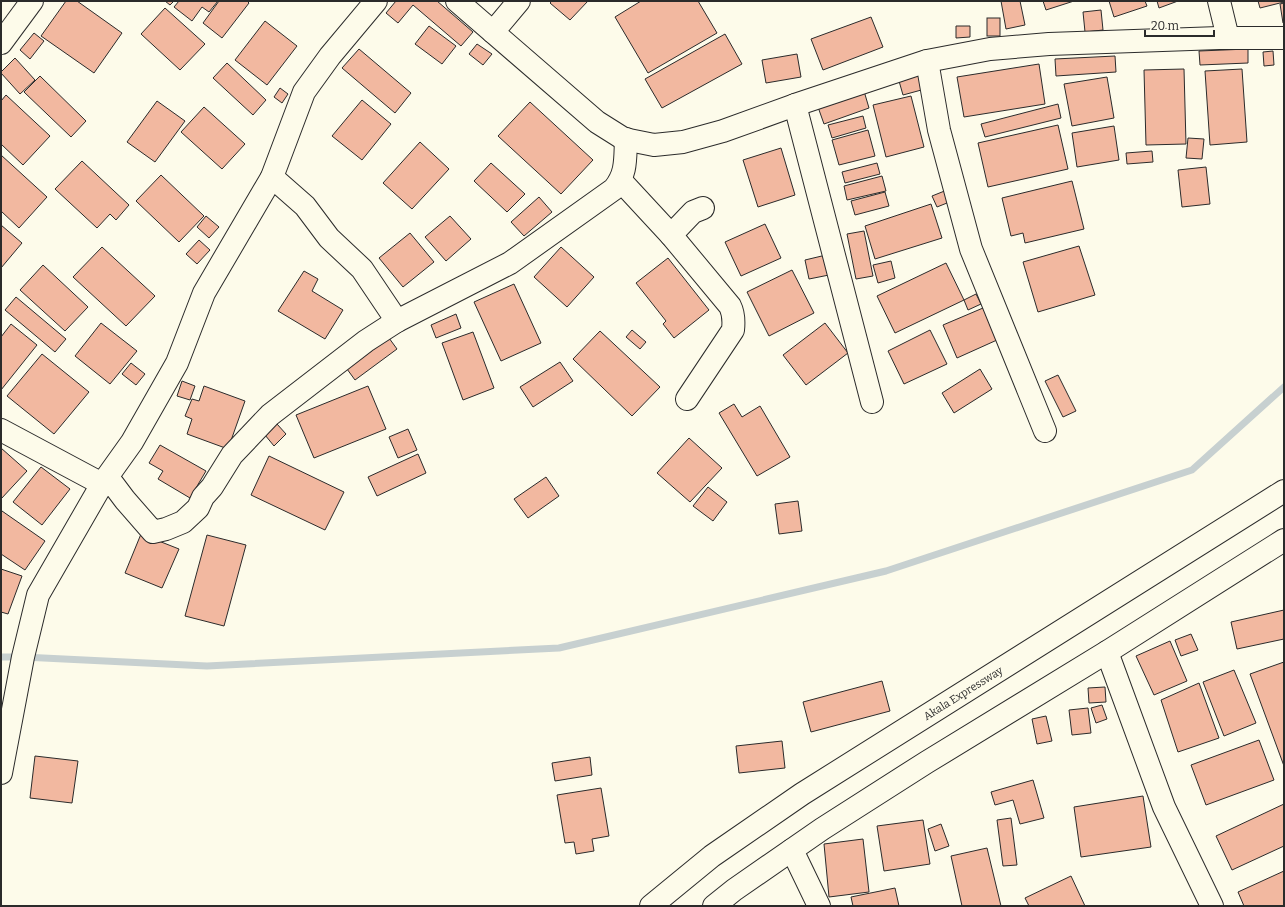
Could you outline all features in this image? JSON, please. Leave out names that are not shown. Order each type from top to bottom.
[{"type":"street","points":[[1,43],[32,1]]},
{"type":"street","points":[[1,773],[23,657],[38,596],[102,485],[132,442],[177,363],[204,293],[272,177],[304,92],[330,56],[376,1]]},
{"type":"street","points":[[457,1],[597,122],[626,139],[654,145],[683,142],[723,131],[926,61],[990,49],[1049,44],[1228,38],[1284,38]]},
{"type":"street","points":[[493,32],[519,1]]},
{"type":"street","points":[[1219,1],[1228,38]]},
{"type":"street","points":[[926,61],[939,130],[971,249],[1045,431]]},
{"type":"street","points":[[795,105],[872,402]]},
{"type":"street","points":[[1,430],[102,485],[114,484],[125,500],[153,532],[166,529],[183,522],[198,508],[203,497],[212,487],[232,455],[270,415],[366,340],[397,321],[510,263],[614,189],[621,181],[625,165],[626,139]]},
{"type":"street","points":[[272,177],[306,206],[330,238],[362,269],[397,321]]},
{"type":"street","points":[[621,181],[671,235],[730,306],[733,313],[733,330],[686,399]]},
{"type":"street","points":[[671,235],[693,212],[702,208]]},
{"type":"street","name":"Akala Expressway","points":[[651,906],[712,856],[802,794],[1284,491]]},
{"type":"street","points":[[714,906],[734,890],[792,850],[927,762],[1107,652],[1284,540]]},
{"type":"street","points":[[1107,652],[1164,807],[1212,906]]},
{"type":"street","points":[[792,850],[819,906]]},
{"type":"building","points":[[66,1],[77,1],[122,33],[94,73],[41,36]]},
{"type":"building","points":[[165,1],[174,1],[170,5]]},
{"type":"building","points":[[179,1],[218,1],[209,12],[202,7],[192,21],[174,7]]},
{"type":"building","points":[[219,1],[247,1],[249,3],[222,38],[203,23]]},
{"type":"building","points":[[396,1],[437,1],[473,32],[461,46],[413,5],[398,23],[386,13]]},
{"type":"building","points":[[552,1],[588,1],[570,20],[550,3]]},
{"type":"building","points":[[641,1],[698,1],[717,33],[648,73],[615,17]]},
{"type":"building","points":[[1001,1],[1020,1],[1025,25],[1006,29]]},
{"type":"building","points":[[1043,1],[1074,1],[1046,10]]},
{"type":"building","points":[[1109,1],[1145,1],[1147,6],[1114,17]]},
{"type":"building","points":[[1157,1],[1178,1],[1159,8]]},
{"type":"building","points":[[1258,1],[1284,1],[1284,2],[1260,8]]},
{"type":"building","points":[[1284,3],[1284,23],[1283,23],[1280,4]]},
{"type":"building","points":[[165,8],[205,44],[180,70],[141,34]]},
{"type":"building","points":[[1101,10],[1103,30],[1085,32],[1083,12]]},
{"type":"building","points":[[871,17],[883,47],[823,70],[811,39]]},
{"type":"building","points":[[987,18],[1000,18],[1000,36],[987,36]]},
{"type":"building","points":[[265,21],[297,46],[267,85],[235,60]]},
{"type":"building","points":[[429,26],[456,46],[442,64],[415,44]]},
{"type":"building","points":[[956,26],[970,26],[970,37],[956,38]]},
{"type":"building","points":[[34,33],[44,41],[30,59],[20,50]]},
{"type":"building","points":[[725,34],[742,64],[662,108],[645,79]]},
{"type":"building","points":[[477,44],[492,54],[483,65],[469,54]]},
{"type":"building","points":[[359,49],[411,93],[395,113],[342,68]]},
{"type":"building","points":[[1248,49],[1248,63],[1200,65],[1199,51]]},
{"type":"building","points":[[1273,51],[1274,65],[1264,66],[1263,52]]},
{"type":"building","points":[[797,54],[801,77],[766,83],[762,60]]},
{"type":"building","points":[[1115,56],[1116,72],[1056,76],[1055,59]]},
{"type":"building","points":[[15,58],[35,80],[20,94],[1,73]]},
{"type":"building","points":[[227,63],[266,100],[253,115],[213,78]]},
{"type":"building","points":[[1039,64],[1045,104],[964,117],[957,77]]},
{"type":"building","points":[[1184,69],[1186,144],[1146,145],[1144,70]]},
{"type":"building","points":[[1242,69],[1247,142],[1210,145],[1205,71]]},
{"type":"building","points":[[921,75],[925,89],[903,95],[899,81]]},
{"type":"building","points":[[40,76],[86,121],[71,137],[24,92]]},
{"type":"building","points":[[1107,77],[1114,118],[1072,126],[1064,84]]},
{"type":"building","points":[[280,88],[288,94],[282,103],[274,97]]},
{"type":"building","points":[[864,91],[869,108],[824,124],[818,107]]},
{"type":"building","points":[[6,95],[50,136],[23,165],[1,144],[1,101]]},
{"type":"building","points":[[911,96],[924,147],[886,157],[873,105]]},
{"type":"building","points":[[362,100],[391,124],[362,160],[332,136]]},
{"type":"building","points":[[157,101],[185,121],[155,162],[127,142]]},
{"type":"building","points":[[530,102],[593,160],[561,194],[498,136]]},
{"type":"building","points":[[1058,104],[1061,118],[985,137],[981,124]]},
{"type":"building","points":[[204,107],[245,144],[222,169],[181,132]]},
{"type":"building","points":[[863,116],[866,128],[832,138],[828,125]]},
{"type":"building","points":[[1058,125],[1068,169],[988,187],[978,143]]},
{"type":"building","points":[[1114,126],[1119,160],[1077,167],[1072,133]]},
{"type":"building","points":[[868,130],[875,156],[839,165],[832,140]]},
{"type":"building","points":[[1188,138],[1204,139],[1202,159],[1186,158]]},
{"type":"building","points":[[420,142],[449,169],[412,209],[383,183]]},
{"type":"building","points":[[781,148],[795,195],[758,207],[743,160]]},
{"type":"building","points":[[1152,151],[1153,162],[1127,164],[1126,153]]},
{"type":"building","points":[[1,155],[47,197],[19,228],[1,211]]},
{"type":"building","points":[[82,161],[129,205],[116,220],[110,214],[97,228],[55,189]]},
{"type":"building","points":[[491,163],[525,194],[507,212],[474,181]]},
{"type":"building","points":[[877,163],[880,174],[845,183],[842,172]]},
{"type":"building","points":[[1206,167],[1210,204],[1182,207],[1178,170]]},
{"type":"building","points":[[161,175],[204,216],[179,242],[136,201]]},
{"type":"building","points":[[882,176],[886,191],[847,200],[844,186]]},
{"type":"building","points":[[1072,181],[1084,229],[1025,243],[1023,233],[1011,236],[1002,198]]},
{"type":"building","points":[[947,190],[952,201],[937,207],[932,196]]},
{"type":"building","points":[[885,192],[889,206],[855,215],[851,201]]},
{"type":"building","points":[[539,197],[552,212],[524,236],[511,222]]},
{"type":"building","points":[[931,204],[942,238],[875,259],[865,226]]},
{"type":"building","points":[[206,216],[219,227],[209,238],[197,227]]},
{"type":"building","points":[[450,216],[471,239],[446,261],[425,237]]},
{"type":"building","points":[[765,224],[781,258],[741,276],[725,242]]},
{"type":"building","points":[[1,225],[22,243],[1,268]]},
{"type":"building","points":[[864,231],[873,276],[856,279],[847,234]]},
{"type":"building","points":[[410,233],[434,262],[403,287],[379,258]]},
{"type":"building","points":[[199,240],[210,250],[197,264],[186,254]]},
{"type":"building","points":[[1079,246],[1095,295],[1038,312],[1023,262]]},
{"type":"building","points":[[102,247],[155,296],[126,326],[73,277]]},
{"type":"building","points":[[561,247],[594,277],[567,307],[534,277]]},
{"type":"building","points":[[826,255],[829,275],[809,279],[805,260]]},
{"type":"building","points":[[668,258],[709,310],[674,338],[663,324],[666,321],[636,283]]},
{"type":"building","points":[[891,261],[895,278],[878,283],[873,265]]},
{"type":"building","points":[[946,263],[964,300],[895,333],[877,296]]},
{"type":"building","points":[[43,265],[88,307],[65,331],[20,290]]},
{"type":"building","points":[[792,270],[814,313],[769,336],[747,292]]},
{"type":"building","points":[[304,271],[318,279],[312,291],[343,310],[325,339],[278,311]]},
{"type":"building","points":[[514,284],[541,343],[501,361],[474,302]]},
{"type":"building","points":[[976,294],[981,304],[968,310],[964,300]]},
{"type":"building","points":[[16,297],[66,339],[55,352],[5,310]]},
{"type":"building","points":[[983,308],[997,340],[957,358],[943,325]]},
{"type":"building","points":[[456,314],[461,328],[436,338],[431,325]]},
{"type":"building","points":[[101,323],[137,351],[110,384],[75,356]]},
{"type":"building","points":[[825,323],[848,353],[806,385],[783,355]]},
{"type":"building","points":[[11,324],[37,345],[1,390],[1,337]]},
{"type":"building","points":[[632,330],[646,342],[640,349],[626,337]]},
{"type":"building","points":[[930,330],[947,364],[904,384],[888,351]]},
{"type":"building","points":[[600,331],[660,387],[632,416],[573,359]]},
{"type":"building","points":[[473,332],[494,388],[463,400],[442,343]]},
{"type":"building","points":[[389,338],[397,349],[355,380],[347,369]]},
{"type":"building","points":[[42,354],[89,392],[54,434],[7,396]]},
{"type":"building","points":[[560,362],[573,381],[533,407],[520,387]]},
{"type":"building","points":[[131,363],[145,374],[136,385],[122,374]]},
{"type":"building","points":[[980,369],[992,389],[954,413],[942,393]]},
{"type":"building","points":[[1058,375],[1076,411],[1063,417],[1045,381]]},
{"type":"building","points":[[182,381],[195,386],[190,400],[177,396]]},
{"type":"building","points":[[204,386],[245,401],[228,449],[187,434],[192,419],[185,416],[192,399],[199,401]]},
{"type":"building","points":[[368,386],[386,429],[314,458],[296,415]]},
{"type":"building","points":[[734,404],[742,417],[760,406],[790,457],[757,476],[719,413]]},
{"type":"building","points":[[277,424],[286,434],[274,446],[265,435]]},
{"type":"building","points":[[408,429],[417,450],[398,458],[389,437]]},
{"type":"building","points":[[689,438],[722,468],[690,502],[657,473]]},
{"type":"building","points":[[160,445],[206,471],[190,498],[158,479],[163,471],[149,463]]},
{"type":"building","points":[[1,448],[27,471],[1,499]]},
{"type":"building","points":[[418,454],[426,473],[377,496],[368,477]]},
{"type":"building","points":[[269,456],[344,492],[325,530],[251,495]]},
{"type":"building","points":[[41,467],[70,489],[42,525],[13,502]]},
{"type":"building","points":[[546,477],[559,496],[528,518],[514,499]]},
{"type":"building","points":[[708,487],[727,502],[713,521],[693,506]]},
{"type":"building","points":[[798,501],[802,531],[779,534],[775,504]]},
{"type":"building","points":[[2,511],[45,541],[25,570],[1,554]]},
{"type":"building","points":[[141,534],[179,549],[162,588],[125,573]]},
{"type":"building","points":[[207,535],[246,545],[224,626],[185,616]]},
{"type":"building","points":[[1,569],[22,576],[8,614],[1,612]]},
{"type":"building","points":[[1284,610],[1284,639],[1237,649],[1231,622]]},
{"type":"building","points":[[1191,634],[1198,650],[1181,656],[1175,640]]},
{"type":"building","points":[[1170,641],[1187,681],[1154,695],[1136,656]]},
{"type":"building","points":[[1284,662],[1284,766],[1250,674]]},
{"type":"building","points":[[1234,670],[1256,723],[1224,736],[1203,682]]},
{"type":"building","points":[[882,681],[890,711],[811,732],[803,702]]},
{"type":"building","points":[[1199,683],[1219,738],[1178,752],[1161,700]]},
{"type":"building","points":[[1105,687],[1106,702],[1089,703],[1088,688]]},
{"type":"building","points":[[1102,705],[1107,719],[1096,723],[1091,708]]},
{"type":"building","points":[[1088,708],[1091,733],[1072,735],[1069,710]]},
{"type":"building","points":[[1046,716],[1052,741],[1037,744],[1032,719]]},
{"type":"building","points":[[1259,740],[1274,780],[1206,805],[1191,765]]},
{"type":"building","points":[[782,741],[785,768],[739,773],[736,746]]},
{"type":"building","points":[[35,756],[78,761],[72,803],[30,798]]},
{"type":"building","points":[[590,757],[592,775],[555,781],[552,763]]},
{"type":"building","points":[[1033,780],[1044,818],[1020,824],[1013,800],[995,805],[991,792]]},
{"type":"building","points":[[601,788],[609,836],[592,839],[594,851],[576,854],[574,842],[565,843],[557,795]]},
{"type":"building","points":[[1143,796],[1151,847],[1081,857],[1074,807]]},
{"type":"building","points":[[1284,804],[1284,846],[1232,870],[1216,836]]},
{"type":"building","points":[[1011,818],[1017,865],[1003,866],[997,820]]},
{"type":"building","points":[[923,820],[930,864],[884,871],[877,826]]},
{"type":"building","points":[[941,824],[949,846],[935,851],[928,829]]},
{"type":"building","points":[[863,839],[869,892],[829,897],[824,844]]},
{"type":"building","points":[[987,848],[1001,906],[962,906],[951,856]]},
{"type":"building","points":[[1284,871],[1284,906],[1244,906],[1238,892]]},
{"type":"building","points":[[1071,876],[1085,906],[1029,906],[1025,898]]},
{"type":"building","points":[[895,888],[899,906],[853,906],[851,897]]},
{"type":"waterway","points":[[1,657],[207,666],[559,648],[886,571],[1192,470],[1284,387]]}]
